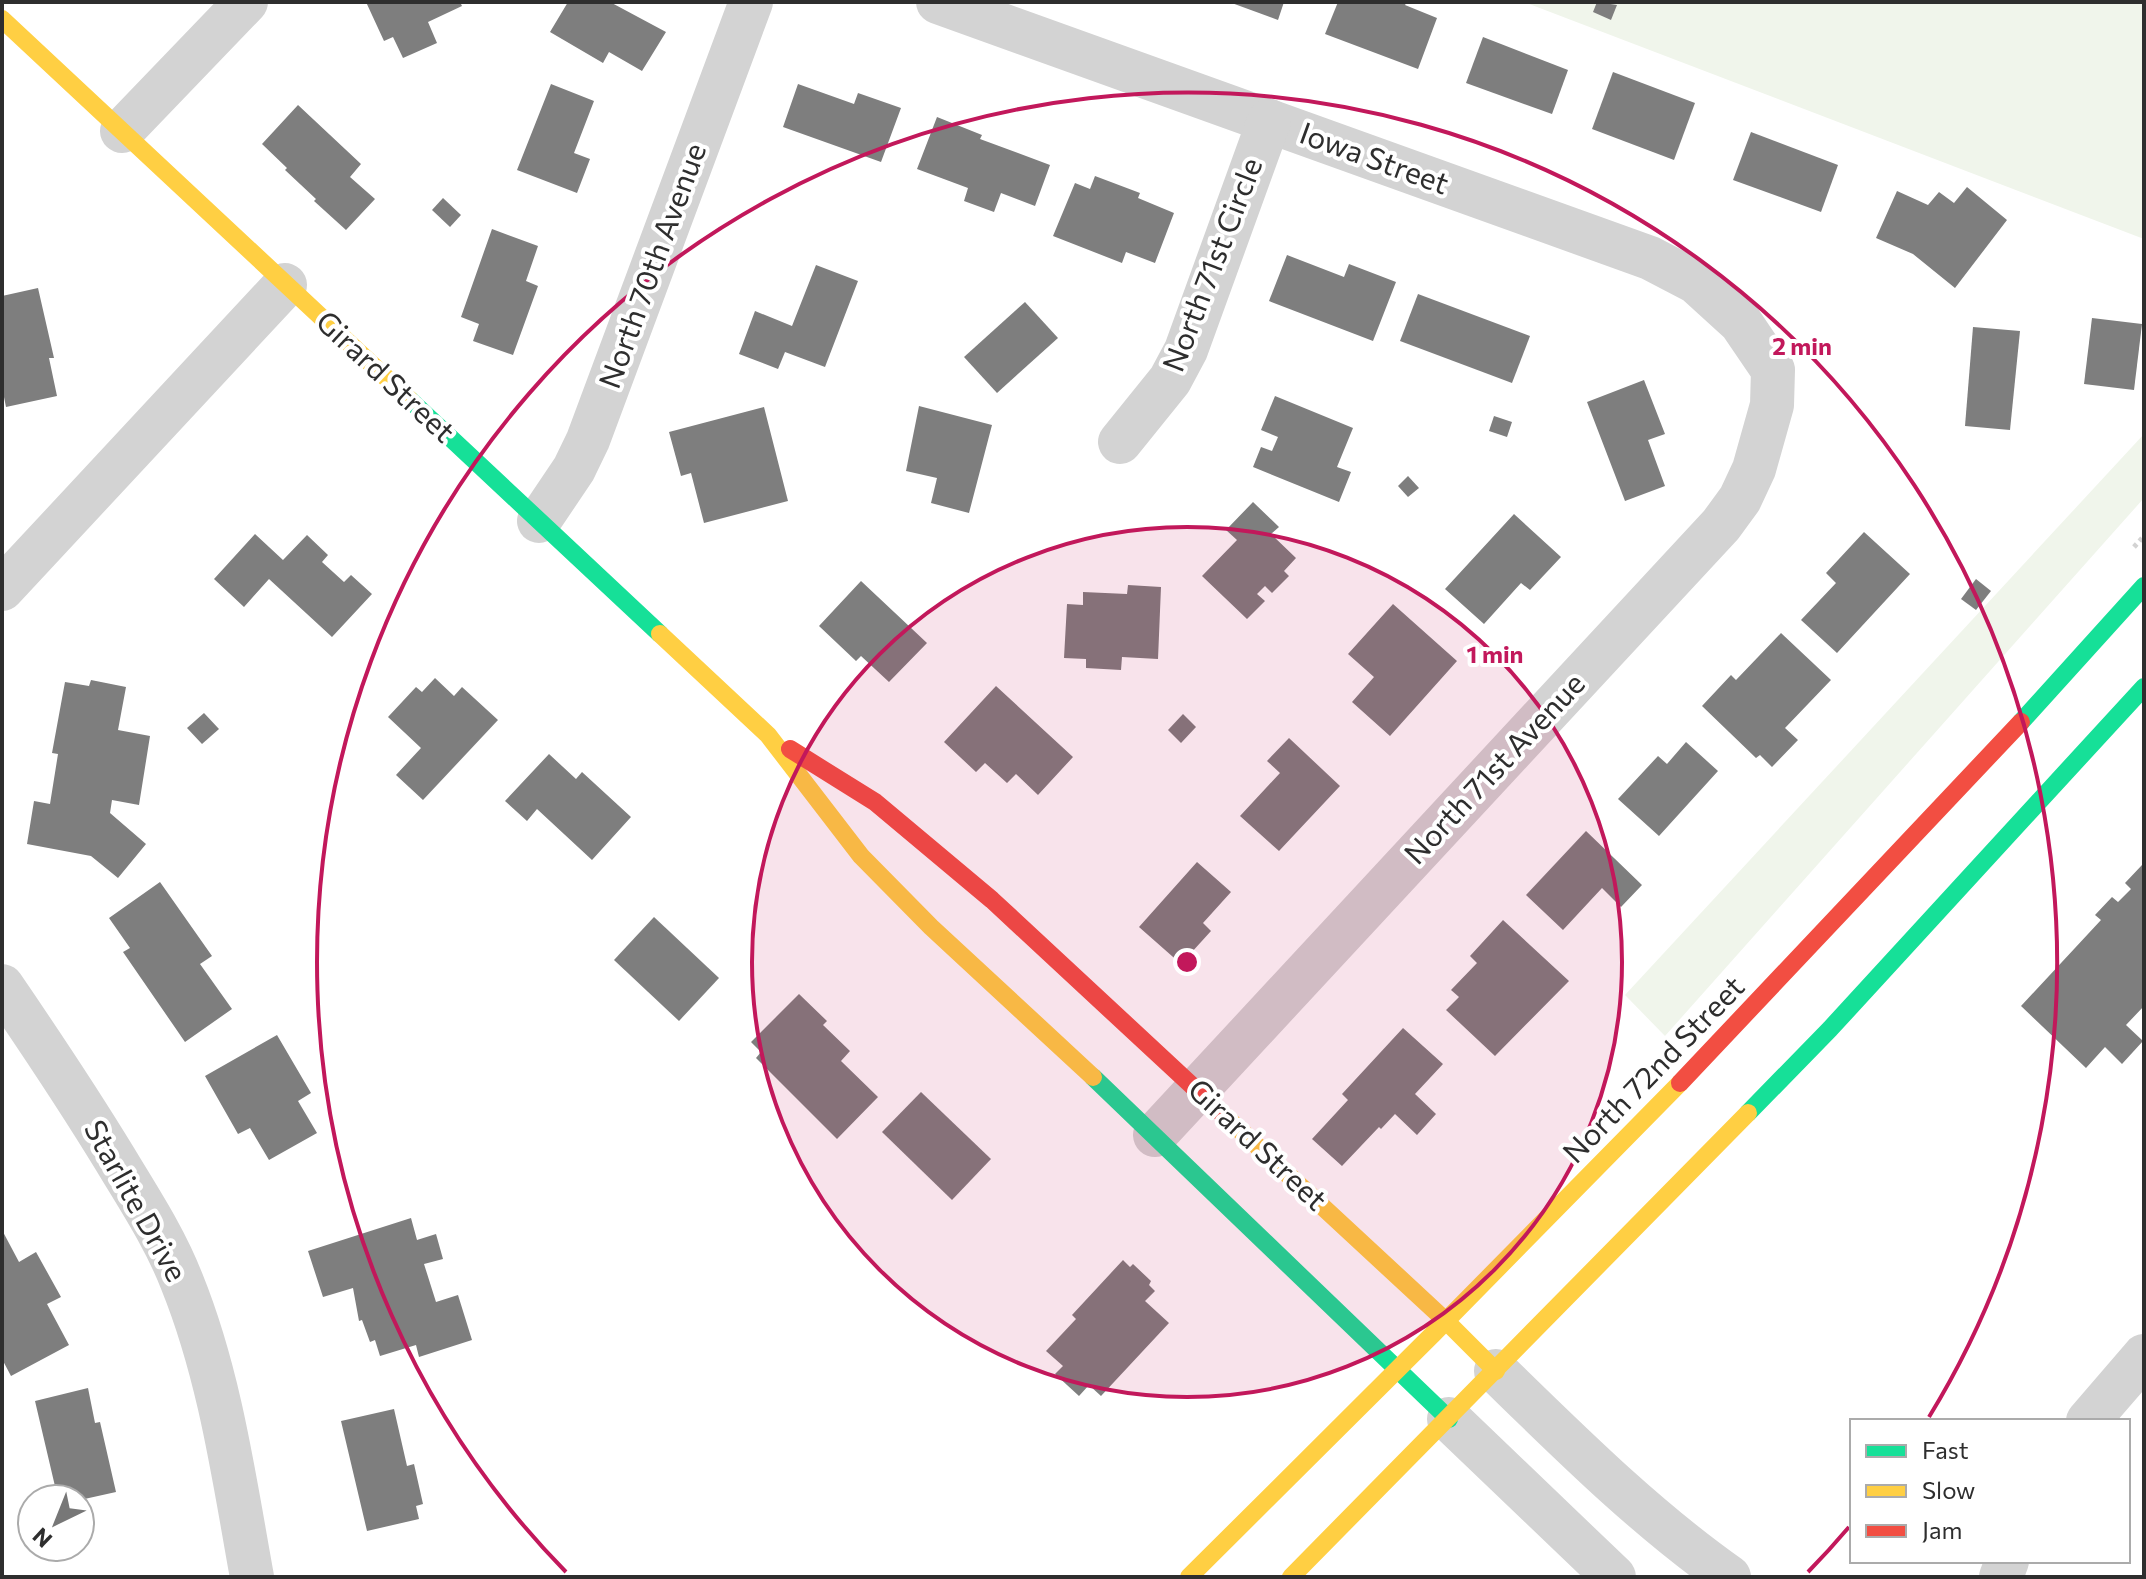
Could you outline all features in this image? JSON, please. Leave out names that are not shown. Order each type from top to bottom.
[{"type":"street","points":[[122,131],[246,2]]},
{"type":"street","name":"North 70th Avenue","points":[[539,521],[574,469],[588,440],[751,2]]},
{"type":"street","name":"Iowa Street","points":[[938,2],[1676,269],[1696,282],[1741,323],[1773,370]]},
{"type":"street","name":"Girard Street","points":[[2,19],[768,735],[861,856],[931,927],[1155,1135],[1614,1577]]},
{"type":"street","name":"North 71st Circle","points":[[1120,442],[1170,380],[1186,350],[1269,121]]},
{"type":"street","points":[[2,589],[285,285]]},
{"type":"street","name":"North 71st Avenue","points":[[1155,1135],[1721,525],[1740,499],[1754,469],[1772,405],[1773,370]]},
{"type":"street","name":"North 72nd Street","points":[[1189,1577],[1447,1322],[1776,984],[2144,586]]},
{"type":"street","points":[[1291,1577],[1830,1029],[2144,687]]},
{"type":"street","name":"Girard Street","points":[[768,735],[875,802],[992,900],[1447,1322],[1604,1475],[1692,1550],[1729,1577]]},
{"type":"street","name":"Starlite Drive","points":[[2,986],[60,1071],[155,1224],[182,1280],[203,1340],[229,1448],[252,1577]]},
{"type":"street","points":[[2090,1419],[2144,1356]]},
{"type":"shaded area","points":[[1524,2],[2144,2],[2144,239]]},
{"type":"shaded area","points":[[2144,434],[2144,498],[1665,1036],[1625,995]]},
{"type":"building","points":[[366,2],[460,2],[462,6],[428,22],[437,43],[403,58],[393,37],[384,41]]},
{"type":"building","points":[[568,2],[610,2],[666,32],[642,71],[609,52],[603,63],[550,32]]},
{"type":"building","points":[[1229,2],[1284,2],[1278,20]]},
{"type":"building","points":[[1338,2],[1407,2],[1405,5],[1437,18],[1418,69],[1325,34]]},
{"type":"building","points":[[1597,2],[1617,5],[1611,20],[1593,12]]},
{"type":"building","points":[[1483,37],[1568,70],[1552,114],[1466,83]]},
{"type":"building","points":[[1613,72],[1695,103],[1674,160],[1592,129]]},
{"type":"building","points":[[551,84],[594,101],[574,153],[590,159],[577,193],[517,170]]},
{"type":"building","points":[[798,84],[854,104],[858,93],[901,108],[881,162],[783,127]]},
{"type":"building","points":[[298,105],[361,164],[350,177],[375,199],[346,230],[314,201],[316,199],[262,144]]},
{"type":"building","points":[[937,117],[982,135],[980,139],[1050,165],[1035,206],[1001,193],[994,212],[964,201],[968,188],[917,169]]},
{"type":"building","points":[[1751,132],[1838,165],[1821,212],[1733,180]]},
{"type":"building","points":[[1095,176],[1140,193],[1138,198],[1174,213],[1155,263],[1126,252],[1122,263],[1053,236],[1075,183],[1090,189]]},
{"type":"building","points":[[1967,187],[2007,220],[1955,288],[1913,254],[1876,238],[1897,191],[1928,205],[1939,192],[1954,203]]},
{"type":"building","points":[[443,198],[461,215],[450,227],[432,210]]},
{"type":"building","points":[[492,229],[538,246],[526,281],[538,286],[513,355],[473,341],[479,324],[461,317]]},
{"type":"building","points":[[1287,255],[1344,277],[1349,264],[1396,282],[1373,341],[1269,301]]},
{"type":"building","points":[[816,265],[858,281],[825,367],[785,352],[778,369],[739,354],[755,311],[792,326]]},
{"type":"building","points":[[38,288],[54,358],[49,358],[57,396],[6,407],[2,387],[2,296]]},
{"type":"building","points":[[1418,294],[1530,336],[1512,383],[1400,341]]},
{"type":"building","points":[[1025,302],[1058,338],[997,393],[964,357]]},
{"type":"building","points":[[2092,318],[2142,324],[2134,390],[2084,384]]},
{"type":"building","points":[[1973,327],[2020,331],[2010,430],[1965,426]]},
{"type":"building","points":[[1644,380],[1665,434],[1648,440],[1665,486],[1625,501],[1587,402]]},
{"type":"building","points":[[1275,396],[1353,428],[1337,467],[1351,472],[1339,502],[1253,467],[1261,447],[1272,451],[1278,437],[1261,430]]},
{"type":"building","points":[[919,406],[992,425],[969,513],[931,503],[937,478],[906,471]]},
{"type":"building","points":[[764,407],[788,501],[704,523],[691,473],[681,476],[669,432]]},
{"type":"building","points":[[1494,416],[1512,422],[1507,437],[1489,431]]},
{"type":"building","points":[[1408,476],[1419,488],[1408,497],[1398,486]]},
{"type":"building","points":[[1253,502],[1279,527],[1271,534],[1296,558],[1284,571],[1289,576],[1272,593],[1265,586],[1257,594],[1265,601],[1247,619],[1202,576],[1237,540],[1226,530]]},
{"type":"building","points":[[1514,514],[1561,557],[1530,590],[1521,583],[1484,624],[1445,589]]},
{"type":"building","points":[[1864,532],[1910,574],[1837,653],[1801,620],[1836,583],[1826,573]]},
{"type":"building","points":[[255,534],[283,560],[307,535],[328,555],[322,562],[344,582],[351,575],[372,594],[332,637],[269,579],[244,607],[214,579]]},
{"type":"building","points":[[1976,579],[1991,591],[1976,610],[1961,599]]},
{"type":"building","points":[[861,581],[927,643],[889,682],[861,656],[856,661],[819,626]]},
{"type":"building","points":[[1128,585],[1161,587],[1158,659],[1122,657],[1121,670],[1086,668],[1086,659],[1064,658],[1067,604],[1083,605],[1083,592],[1127,594]]},
{"type":"building","points":[[1393,604],[1457,661],[1390,736],[1352,702],[1374,677],[1348,654]]},
{"type":"building","points":[[1781,633],[1831,680],[1785,728],[1798,740],[1772,767],[1760,755],[1756,758],[1702,706],[1731,675],[1736,680]]},
{"type":"building","points":[[435,678],[454,696],[462,687],[498,720],[423,800],[396,775],[421,748],[388,717],[416,687],[422,692]]},
{"type":"building","points":[[91,680],[126,687],[118,730],[150,736],[139,805],[112,800],[110,813],[146,844],[118,878],[91,856],[27,844],[34,801],[50,804],[58,754],[52,753],[65,682],[89,686]]},
{"type":"building","points":[[996,686],[1073,757],[1038,795],[1016,774],[1007,783],[985,763],[976,772],[944,742]]},
{"type":"building","points":[[204,713],[219,729],[202,744],[187,728]]},
{"type":"building","points":[[1183,714],[1196,727],[1181,743],[1168,730]]},
{"type":"building","points":[[1289,738],[1340,786],[1279,851],[1240,816],[1280,773],[1267,761]]},
{"type":"building","points":[[1686,742],[1718,771],[1659,836],[1618,799],[1658,756],[1667,764]]},
{"type":"building","points":[[549,754],[576,779],[582,772],[631,817],[592,860],[537,809],[527,821],[505,801]]},
{"type":"building","points":[[1586,831],[1642,885],[1621,907],[1602,888],[1563,930],[1526,895]]},
{"type":"building","points":[[1197,862],[1231,892],[1203,923],[1211,931],[1181,964],[1139,927]]},
{"type":"building","points":[[2142,865],[2144,1006],[2126,1025],[2143,1041],[2122,1064],[2105,1047],[2086,1068],[2021,1006],[2101,920],[2095,915],[2112,897],[2118,902],[2131,889],[2125,883]]},
{"type":"building","points":[[160,882],[212,956],[200,964],[232,1009],[185,1042],[123,952],[130,948],[109,918]]},
{"type":"building","points":[[654,917],[719,978],[679,1021],[614,960]]},
{"type":"building","points":[[1503,920],[1569,981],[1495,1056],[1446,1010],[1459,997],[1451,990],[1477,963],[1470,956]]},
{"type":"building","points":[[799,994],[827,1021],[823,1025],[850,1051],[841,1061],[878,1097],[837,1139],[756,1058],[761,1052],[751,1042]]},
{"type":"building","points":[[1403,1028],[1443,1064],[1415,1094],[1436,1114],[1417,1135],[1395,1114],[1342,1166],[1312,1139],[1348,1100],[1342,1094]]},
{"type":"building","points":[[277,1035],[311,1093],[298,1101],[317,1133],[269,1160],[250,1128],[238,1134],[205,1076]]},
{"type":"building","points":[[921,1092],[991,1159],[952,1200],[882,1132]]},
{"type":"building","points":[[411,1218],[417,1240],[436,1234],[443,1259],[424,1264],[436,1302],[458,1295],[472,1340],[419,1357],[416,1345],[380,1356],[375,1340],[370,1342],[362,1320],[359,1321],[353,1288],[323,1297],[308,1251]]},
{"type":"building","points":[[2,1230],[19,1262],[36,1252],[61,1297],[47,1304],[69,1345],[11,1376],[2,1359]]},
{"type":"building","points":[[1123,1260],[1130,1267],[1133,1264],[1151,1281],[1149,1285],[1155,1291],[1145,1301],[1169,1323],[1101,1396],[1089,1385],[1079,1396],[1055,1374],[1063,1366],[1046,1351],[1076,1319],[1072,1315]]},
{"type":"building","points":[[88,1388],[95,1423],[100,1422],[116,1492],[96,1496],[96,1483],[54,1483],[35,1401]]},
{"type":"building","points":[[394,1409],[407,1466],[414,1464],[423,1504],[416,1506],[419,1519],[367,1531],[341,1421]]},
{"type":"traffic: fast","points":[[410,400],[660,634]]},
{"type":"traffic: fast","points":[[2021,722],[2144,586]]},
{"type":"traffic: fast","points":[[1748,1113],[1830,1029],[2144,687]]},
{"type":"traffic: fast","points":[[1093,1077],[1449,1419]]},
{"type":"traffic: slow","points":[[2,19],[410,400]]},
{"type":"traffic: slow","points":[[660,634],[768,735],[861,856],[931,927],[1093,1077]]},
{"type":"traffic: slow","points":[[1189,1577],[1680,1083]]},
{"type":"traffic: slow","points":[[1291,1577],[1748,1113]]},
{"type":"traffic: slow","points":[[1229,1120],[1496,1371]]},
{"type":"traffic: jam","points":[[1680,1083],[2021,722]]},
{"type":"traffic: jam","points":[[790,749],[875,802],[992,900],[1229,1120]]}]
